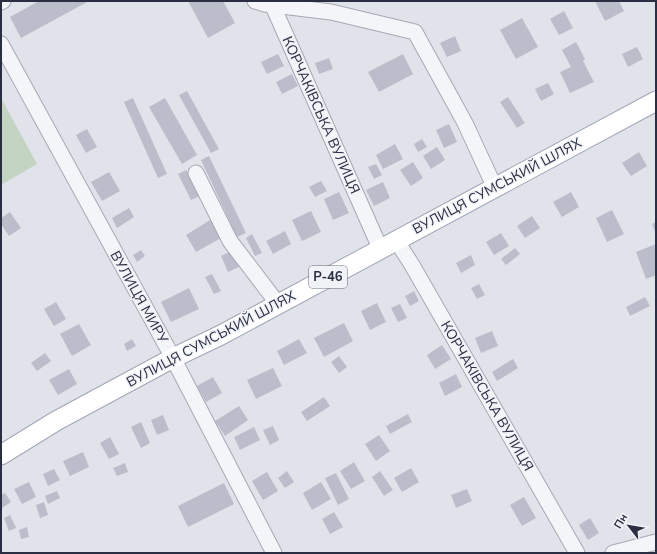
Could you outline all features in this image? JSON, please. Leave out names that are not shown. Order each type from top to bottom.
[{"type":"main road","name":"ВУЛИЦЯ СУМСЬКИЙ ШЛЯХ","points":[[1,455],[56,421],[173,358],[221,335],[656,101]]},
{"type":"street","points":[[256,1],[265,4],[331,12],[415,32],[465,123],[494,188]]},
{"type":"street","name":"КОРЧАКІВСЬКА ВУЛИЦЯ","points":[[272,4],[388,244],[412,266],[577,553]]},
{"type":"street","name":"ВУЛИЦЯ МИРУ","points":[[1,44],[173,358],[274,553]]},
{"type":"street","points":[[196,173],[230,241],[278,304]]},
{"type":"street","points":[[613,553],[656,542]]},
{"type":"green space","points":[[1,98],[37,164],[1,185]]},
{"type":"building","points":[[39,1],[89,1],[21,38],[10,17]]},
{"type":"building","points":[[188,1],[223,1],[235,23],[208,38]]},
{"type":"building","points":[[595,1],[619,1],[624,11],[605,21]]},
{"type":"building","points":[[564,11],[573,28],[559,35],[550,19]]},
{"type":"building","points":[[522,18],[538,47],[516,59],[500,30]]},
{"type":"building","points":[[455,36],[461,51],[447,57],[440,43]]},
{"type":"building","points":[[576,42],[585,59],[583,61],[594,82],[570,93],[560,72],[571,67],[562,50]]},
{"type":"building","points":[[637,47],[643,59],[628,67],[622,54]]},
{"type":"building","points":[[278,54],[284,66],[267,74],[261,62]]},
{"type":"building","points":[[403,54],[413,74],[379,92],[368,72]]},
{"type":"building","points":[[329,58],[333,69],[319,74],[315,63]]},
{"type":"building","points":[[292,74],[298,86],[282,94],[276,82]]},
{"type":"building","points":[[548,83],[554,94],[541,101],[535,89]]},
{"type":"building","points":[[187,91],[219,149],[211,153],[179,95]]},
{"type":"building","points":[[508,97],[525,123],[517,128],[500,102]]},
{"type":"building","points":[[133,98],[167,174],[158,178],[124,102]]},
{"type":"building","points":[[165,98],[197,155],[182,164],[149,107]]},
{"type":"building","points":[[449,124],[457,142],[444,148],[436,130]]},
{"type":"building","points":[[87,129],[97,147],[86,153],[76,135]]},
{"type":"building","points":[[422,139],[427,147],[418,152],[414,144]]},
{"type":"building","points":[[395,144],[403,159],[383,169],[376,155]]},
{"type":"building","points":[[437,147],[445,160],[431,169],[423,156]]},
{"type":"building","points":[[639,152],[647,166],[631,176],[622,163]]},
{"type":"building","points":[[209,156],[246,233],[237,237],[201,160]]},
{"type":"building","points":[[413,162],[423,178],[411,186],[400,170]]},
{"type":"building","points":[[376,164],[382,175],[374,179],[368,167]]},
{"type":"building","points":[[186,170],[200,196],[191,200],[178,174]]},
{"type":"building","points":[[109,172],[120,191],[102,201],[91,182]]},
{"type":"building","points":[[321,181],[327,191],[315,197],[309,187]]},
{"type":"building","points":[[383,182],[390,198],[374,206],[366,190]]},
{"type":"building","points":[[339,192],[349,213],[333,220],[324,199]]},
{"type":"building","points":[[571,192],[579,207],[562,217],[553,202]]},
{"type":"building","points":[[129,208],[134,217],[117,228],[112,218]]},
{"type":"building","points":[[612,210],[624,234],[607,242],[596,218]]},
{"type":"building","points":[[311,211],[321,232],[302,241],[292,220]]},
{"type":"building","points":[[10,212],[21,228],[9,236],[1,224],[1,218]]},
{"type":"building","points":[[532,216],[540,228],[525,238],[517,226]]},
{"type":"building","points":[[210,220],[221,238],[196,252],[186,235]]},
{"type":"building","points":[[656,222],[656,234],[652,224]]},
{"type":"building","points":[[285,231],[291,244],[273,254],[266,241]]},
{"type":"building","points":[[501,233],[509,246],[494,255],[486,242]]},
{"type":"building","points":[[252,234],[262,253],[255,256],[246,238]]},
{"type":"building","points":[[656,244],[656,275],[646,279],[636,252]]},
{"type":"building","points":[[515,248],[520,254],[506,265],[501,259]]},
{"type":"building","points":[[141,250],[145,256],[137,262],[133,255]]},
{"type":"building","points":[[231,251],[239,267],[228,272],[221,256]]},
{"type":"building","points":[[471,255],[475,265],[461,273],[456,263]]},
{"type":"building","points":[[212,274],[221,291],[214,294],[205,277]]},
{"type":"building","points":[[479,284],[485,295],[477,299],[471,288]]},
{"type":"building","points":[[189,288],[199,309],[171,322],[161,302]]},
{"type":"building","points":[[414,291],[419,301],[410,306],[405,296]]},
{"type":"building","points":[[645,297],[650,306],[630,316],[626,307]]},
{"type":"building","points":[[56,302],[66,319],[54,326],[44,309]]},
{"type":"building","points":[[377,303],[386,322],[370,330],[361,311]]},
{"type":"building","points":[[400,304],[407,318],[398,322],[391,308]]},
{"type":"building","points":[[344,323],[353,341],[324,357],[314,338]]},
{"type":"building","points":[[79,324],[91,345],[72,356],[60,334]]},
{"type":"building","points":[[492,331],[498,346],[481,353],[475,338]]},
{"type":"building","points":[[132,339],[136,346],[127,351],[124,344]]},
{"type":"building","points":[[299,339],[307,353],[284,365],[277,351]]},
{"type":"building","points":[[442,345],[451,359],[435,369],[427,355]]},
{"type":"building","points":[[45,353],[51,361],[37,371],[31,363]]},
{"type":"building","points":[[339,356],[347,367],[339,373],[331,362]]},
{"type":"building","points":[[513,359],[518,368],[497,381],[492,372]]},
{"type":"building","points":[[273,368],[282,386],[256,399],[247,380]]},
{"type":"building","points":[[69,369],[77,384],[58,395],[49,380]]},
{"type":"building","points":[[456,374],[462,387],[445,396],[439,383]]},
{"type":"building","points":[[213,377],[222,393],[206,402],[197,386]]},
{"type":"building","points":[[324,397],[330,406],[307,421],[301,412]]},
{"type":"building","points":[[239,406],[248,420],[225,436],[215,421]]},
{"type":"building","points":[[408,414],[412,422],[390,434],[386,426]]},
{"type":"building","points":[[163,415],[169,430],[157,435],[151,420]]},
{"type":"building","points":[[141,422],[150,443],[141,448],[131,427]]},
{"type":"building","points":[[273,426],[279,440],[270,445],[263,430]]},
{"type":"building","points":[[254,427],[260,440],[240,450],[234,437]]},
{"type":"building","points":[[379,435],[390,451],[376,461],[365,444]]},
{"type":"building","points":[[110,437],[119,454],[109,459],[100,443]]},
{"type":"building","points":[[83,452],[89,467],[70,476],[63,461]]},
{"type":"building","points":[[354,462],[365,481],[351,489],[340,471]]},
{"type":"building","points":[[125,463],[128,472],[117,476],[113,468]]},
{"type":"building","points":[[411,468],[419,482],[402,492],[394,478]]},
{"type":"building","points":[[54,469],[60,480],[48,486],[43,474]]},
{"type":"building","points":[[287,471],[294,482],[285,488],[278,478]]},
{"type":"building","points":[[380,471],[393,490],[384,496],[372,477]]},
{"type":"building","points":[[267,472],[278,491],[263,500],[252,481]]},
{"type":"building","points":[[336,473],[349,499],[338,505],[325,478]]},
{"type":"building","points":[[29,482],[36,497],[22,504],[14,489]]},
{"type":"building","points":[[321,482],[331,499],[312,510],[303,493]]},
{"type":"building","points":[[224,483],[234,504],[188,527],[178,506]]},
{"type":"building","points":[[467,489],[472,501],[456,508],[451,495]]},
{"type":"building","points":[[57,491],[60,498],[48,504],[45,496]]},
{"type":"building","points":[[5,493],[11,502],[2,508],[1,495]]},
{"type":"building","points":[[524,497],[536,518],[522,526],[510,505]]},
{"type":"building","points":[[44,502],[48,515],[40,518],[36,505]]},
{"type":"building","points":[[334,512],[343,527],[330,534],[322,519]]},
{"type":"building","points":[[10,515],[16,528],[9,531],[4,518]]},
{"type":"building","points":[[590,518],[599,533],[588,540],[579,525]]},
{"type":"building","points":[[27,527],[29,537],[21,539],[19,530]]}]
